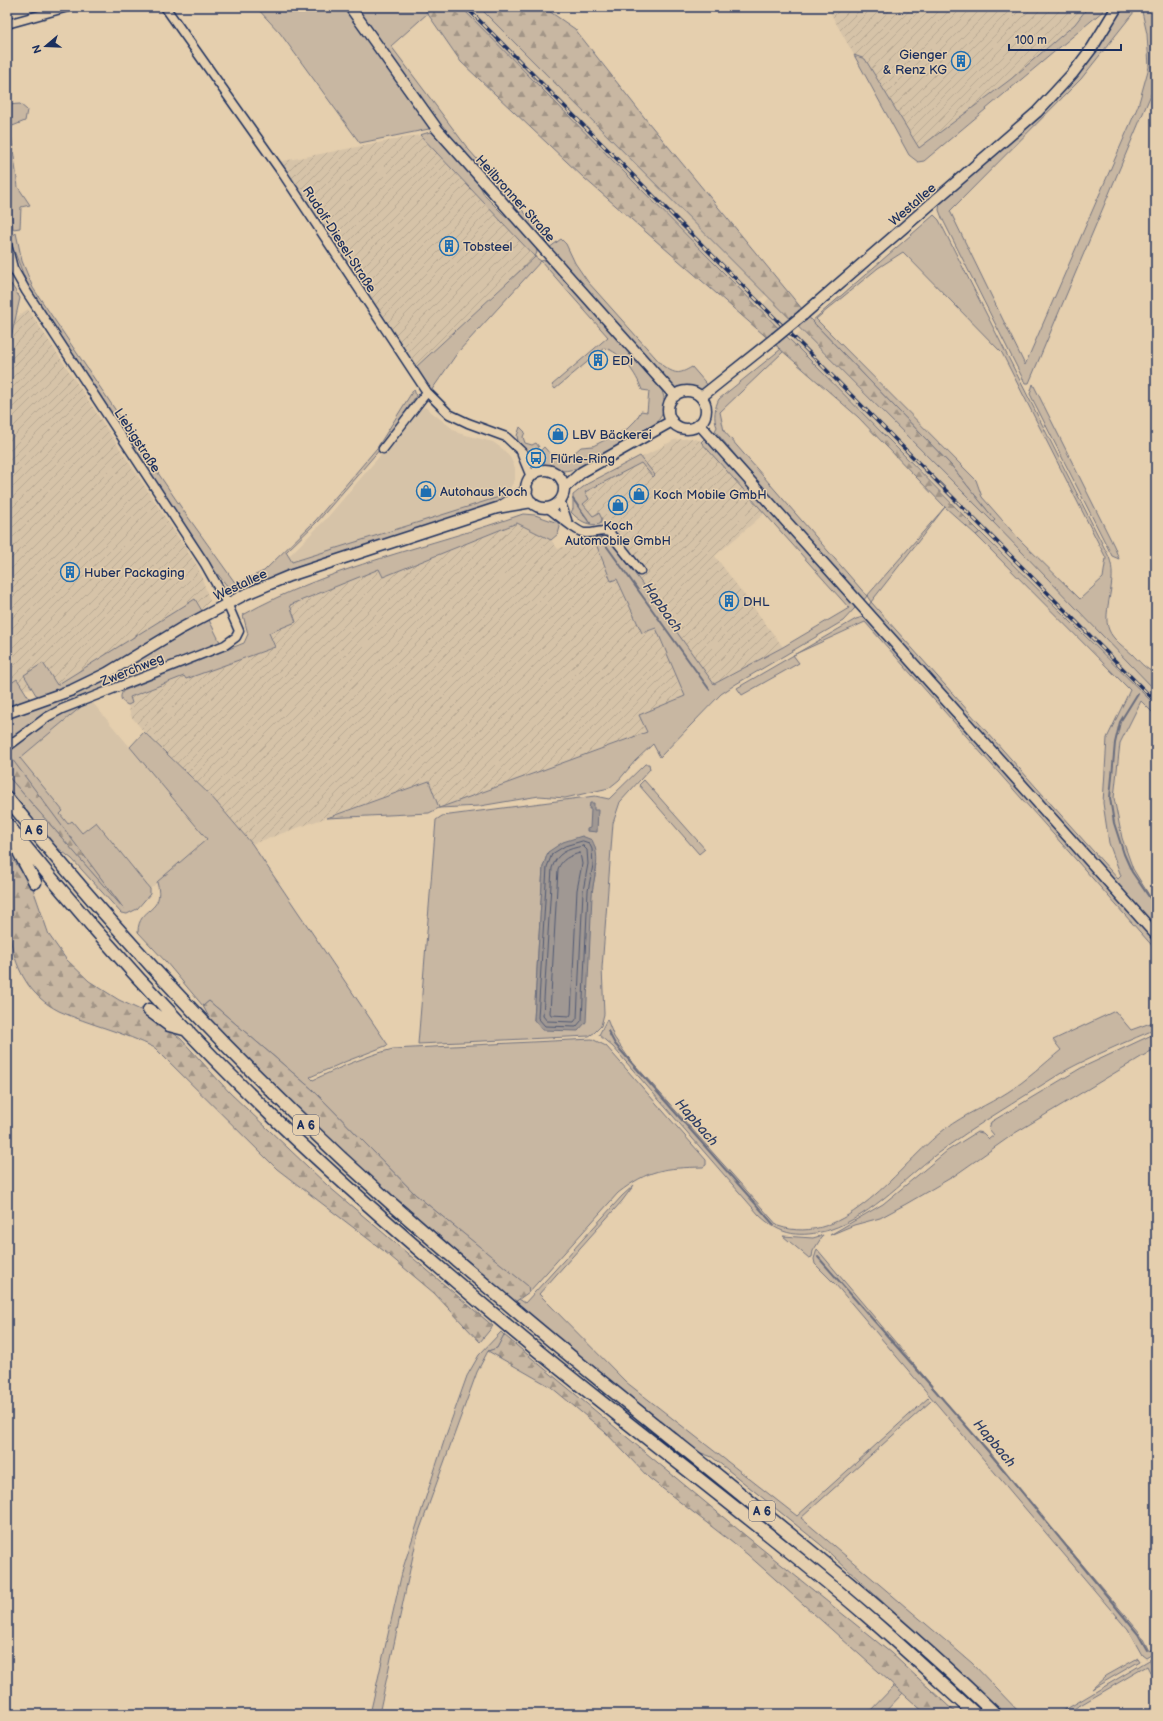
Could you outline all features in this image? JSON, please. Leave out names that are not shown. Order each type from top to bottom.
[{"type":"highway","name":"A 6","points":[[7,798],[119,931],[244,1064],[373,1188],[508,1304],[835,1570],[995,1714]]},
{"type":"highway","name":"A 6","points":[[10,828],[110,945],[188,1030],[295,1138],[355,1193],[510,1328],[865,1614],[974,1714]]},
{"type":"highway","points":[[10,828],[20,854],[35,882]]},
{"type":"highway","points":[[149,1010],[169,1025],[188,1030]]},
{"type":"main road","name":"Heilbronner Straße","points":[[350,7],[437,129],[675,396]]},
{"type":"main road","name":"Westallee","points":[[701,398],[803,315],[1037,112],[1092,48],[1117,7]]},
{"type":"main road","points":[[688,391],[701,398],[706,411],[704,418],[699,424],[693,428],[685,429],[672,421],[668,408],[675,396],[682,392],[688,391]]},
{"type":"main road","points":[[564,488],[558,476],[551,471],[542,471],[531,477],[526,490],[532,502],[542,508],[554,506],[560,500],[564,488],[582,472],[672,421]]},
{"type":"main road","points":[[699,424],[1156,935]]},
{"type":"main road","points":[[558,476],[582,472]]},
{"type":"main road","name":"Westallee","points":[[497,508],[526,490]]},
{"type":"main road","name":"Westallee","points":[[7,713],[72,690],[107,673],[227,603],[290,576],[497,508],[532,502]]},
{"type":"street","points":[[7,24],[68,7]]},
{"type":"street","name":"Rudolf-Diesel-Straße","points":[[165,7],[283,174],[427,392],[449,414],[468,423],[506,436],[542,471]]},
{"type":"street","name":"Liebigstraße","points":[[7,245],[14,268],[26,291],[205,564],[227,603]]},
{"type":"street","points":[[383,449],[427,392]]},
{"type":"street","name":"Rudolf-Diesel-Straße","points":[[522,452],[531,477]]},
{"type":"street","points":[[560,500],[567,520]]},
{"type":"street","points":[[548,508],[567,520],[578,531],[585,533],[602,529],[609,532],[640,571]]},
{"type":"street","name":"Zwerchweg","points":[[7,747],[47,717],[62,709],[225,645],[236,637],[239,631],[227,603]]},
{"type":"shaded area","points":[[461,7],[479,7],[766,294],[755,305]]},
{"type":"shaded area","points":[[827,7],[1088,7],[1075,24],[1011,79],[919,149],[865,59],[854,55]]},
{"type":"shaded area","points":[[420,135],[535,257],[415,368],[278,162]]},
{"type":"shaded area","points":[[769,298],[790,319],[779,328],[759,309]]},
{"type":"shaded area","points":[[28,309],[198,567],[210,601],[202,609],[197,601],[60,687],[7,690],[7,353],[9,352],[14,319]]},
{"type":"shaded area","points":[[802,331],[993,522],[1156,691],[1156,706],[791,341]]},
{"type":"shaded area","points":[[425,407],[458,433],[493,442],[504,450],[511,459],[515,468],[515,480],[508,491],[499,497],[292,562],[289,556],[327,518],[418,411]]},
{"type":"shaded area","points":[[691,438],[701,441],[765,513],[715,556],[783,647],[714,684],[573,495],[674,440]]},
{"type":"shaded area","points":[[517,523],[551,540],[558,549],[574,543],[594,539],[611,581],[617,579],[642,633],[656,628],[685,696],[640,715],[647,732],[439,808],[429,781],[252,844],[211,796],[144,732],[131,716],[128,705],[132,703],[130,697],[184,676],[185,679],[275,646],[269,633],[289,605],[379,568],[383,577]]},
{"type":"shaded area","points":[[93,703],[207,839],[150,889],[96,822],[82,833],[72,822],[68,825],[60,814],[63,811],[19,758],[82,706]]},
{"type":"green space","points":[[256,7],[345,7],[429,124],[429,129],[360,143],[280,33]]},
{"type":"green space","points":[[353,7],[423,7],[428,13],[391,46],[469,150],[547,238],[542,241],[439,127]]},
{"type":"green space","points":[[423,7],[461,7],[980,532],[976,535],[945,507],[858,417],[584,178],[461,62]]},
{"type":"green space","points":[[479,7],[543,7],[575,29],[648,122],[812,321],[950,464],[995,520],[993,522]]},
{"type":"green space","points":[[1088,7],[1106,7],[924,161],[918,162],[909,155],[854,55],[865,59],[919,148],[1011,79],[1075,24]]},
{"type":"green space","points":[[1123,7],[1138,7],[1081,79],[950,211],[1025,365],[1138,106],[1149,67],[1147,34],[1141,7],[1153,7],[1157,38],[1157,61],[1152,92],[1029,383],[1025,383],[942,218],[939,210],[940,202],[1094,51]]},
{"type":"green space","points":[[20,104],[27,110],[25,121],[10,127],[18,187],[30,205],[21,207],[20,228],[13,229],[7,165],[7,105]]},
{"type":"green space","points":[[430,132],[436,133],[477,180],[485,196],[503,214],[515,222],[536,246],[537,252],[535,257],[420,135]]},
{"type":"green space","points":[[934,215],[939,220],[1109,557],[1112,567],[1112,576],[1107,614],[1109,630],[1116,640],[1143,665],[1156,673],[1156,691],[993,522],[995,520],[950,464],[812,321]],"holes":[[[903,252],[1002,353],[1106,558],[1103,578],[1080,599],[1017,537],[982,497],[976,480],[816,319],[878,268]]]},
{"type":"green space","points":[[16,233],[22,261],[33,288],[183,510],[236,584],[264,571],[316,520],[377,448],[414,389],[416,396],[381,448],[318,521],[286,552],[292,562],[499,497],[508,491],[511,496],[493,505],[238,589],[228,587],[211,566],[30,291],[9,238]]},
{"type":"green space","points":[[561,239],[566,244],[575,263],[588,282],[663,366],[674,372],[680,372],[692,367],[711,389],[701,397],[695,393],[688,392],[675,396],[545,251]]},
{"type":"green space","points":[[535,257],[541,261],[458,352],[431,391],[415,368]]},
{"type":"green space","points":[[541,261],[550,261],[662,391],[664,397],[663,412],[650,428],[594,461],[572,470],[560,471],[536,462],[539,459],[536,455],[544,447],[552,456],[555,453],[564,462],[581,447],[593,446],[627,429],[636,420],[641,411],[647,412],[649,391],[642,390],[628,364],[610,350],[604,348],[555,389],[552,385],[608,337]]},
{"type":"green space","points":[[11,284],[20,298],[8,351],[7,302]]},
{"type":"green space","points":[[781,349],[784,351],[720,412],[724,431],[867,596],[863,601],[783,512],[715,431],[717,427],[715,420],[716,405],[719,399]]},
{"type":"green space","points":[[1033,384],[1114,546],[1119,559],[1112,556],[1030,394]]},
{"type":"green space","points":[[520,427],[525,432],[523,437],[525,443],[532,445],[536,443],[539,447],[530,455],[518,441],[517,436]]},
{"type":"green space","points":[[705,438],[852,600],[855,608],[843,621],[721,694],[660,757],[653,744],[635,761],[619,780],[609,788],[565,798],[539,796],[480,806],[439,808],[647,732],[639,715],[685,696],[656,628],[642,633],[617,579],[611,581],[594,539],[603,536],[610,539],[714,684],[783,647],[849,608],[701,442]]},
{"type":"green space","points":[[640,456],[655,475],[653,477],[641,463],[585,492],[589,499],[583,504],[593,516],[599,513],[602,519],[600,524],[588,524],[577,518],[571,512],[573,509],[573,495],[587,484]]},
{"type":"green space","points":[[945,507],[871,602],[867,596]]},
{"type":"green space","points":[[523,514],[535,515],[555,522],[557,521],[560,527],[558,534],[551,540],[517,523],[383,577],[379,569],[290,605],[296,622],[269,633],[275,647],[186,679],[184,676],[130,697],[132,703],[128,705],[121,699],[123,691],[244,643],[248,634],[243,615],[276,598],[310,583],[380,558]]},
{"type":"green space","points":[[980,532],[1156,706],[1156,716],[1141,701],[1120,743],[1114,798],[1122,838],[1133,869],[1149,895],[1156,903],[1156,931],[868,607],[871,602],[1118,879],[1121,876],[1109,843],[1103,803],[1107,738],[1130,690],[976,535]]},
{"type":"green space","points":[[195,599],[202,611],[105,670],[82,681],[43,697],[36,695],[24,675],[43,663],[57,685]]},
{"type":"green space","points":[[863,617],[871,621],[1156,941],[1156,950],[865,622],[797,653],[856,619]]},
{"type":"green space","points":[[209,620],[220,642],[60,707],[7,744],[7,718],[74,694]]},
{"type":"green space","points":[[793,655],[799,663],[742,695],[737,688]]},
{"type":"green space","points":[[17,679],[29,698],[25,703],[7,709],[7,686]]},
{"type":"green space","points":[[82,706],[20,758],[63,811],[60,814],[68,824],[72,821],[82,833],[96,822],[150,889],[150,894],[137,909],[127,914],[121,913],[72,859],[54,845],[7,787],[7,775],[120,904],[12,760],[7,767],[7,752],[43,724],[61,714]]},
{"type":"green space","points":[[144,732],[211,796],[252,844],[388,1045],[310,1077],[313,1080],[362,1059],[393,1049],[592,1039],[606,1046],[706,1160],[706,1165],[703,1167],[678,1168],[658,1171],[648,1174],[629,1185],[618,1193],[529,1292],[527,1286],[416,1195],[313,1090],[209,1001],[203,1006],[166,962],[138,932],[139,924],[142,918],[158,900],[159,892],[157,882],[207,839],[130,747]]},
{"type":"green space","points":[[12,759],[124,909],[7,775],[7,767]]},
{"type":"green space","points":[[645,764],[649,764],[650,769],[620,802],[613,823],[602,968],[604,1014],[601,1026],[589,1036],[418,1044],[436,820],[442,816],[595,796],[609,799]],"holes":[[[548,852],[597,865],[592,891],[534,1020],[543,867]]]},
{"type":"green space","points":[[644,780],[705,849],[699,854],[639,785]]},
{"type":"green space","points":[[429,781],[439,808],[429,813],[327,818]]},
{"type":"green space","points":[[7,851],[32,886],[49,935],[66,959],[89,981],[119,1000],[149,1014],[181,1039],[230,1093],[328,1186],[493,1326],[480,1342],[434,1293],[384,1251],[277,1169],[155,1048],[131,1037],[59,1011],[40,998],[26,981],[17,962],[11,941],[8,919]]},
{"type":"green space","points":[[209,1001],[313,1090],[416,1195],[528,1286],[529,1292],[515,1302],[347,1155],[211,1021],[203,1006]]},
{"type":"green space","points":[[1115,1011],[1131,1030],[1156,1021],[1156,1029],[1061,1073],[956,1140],[890,1194],[861,1215],[829,1230],[809,1234],[783,1231],[767,1222],[759,1215],[613,1047],[599,1035],[607,1019],[614,1037],[628,1057],[778,1226],[803,1230],[826,1226],[848,1215],[869,1200],[927,1144],[945,1129],[1015,1087],[1061,1050],[1053,1040]]},
{"type":"green space","points":[[1156,1033],[1156,1048],[1015,1133],[954,1176],[880,1218],[854,1225],[830,1235],[883,1204],[947,1151],[977,1132],[983,1133],[989,1139],[994,1135],[989,1129],[991,1122],[1081,1068]]},
{"type":"green space","points":[[634,1185],[622,1201],[539,1294],[626,1382],[797,1516],[928,1398],[931,1401],[801,1518],[972,1663],[1021,1714],[1004,1714],[821,1545],[712,1457],[696,1451],[515,1302],[519,1299],[525,1303],[622,1196]]},
{"type":"green space","points":[[823,1235],[813,1251],[812,1257],[809,1258],[783,1236],[813,1238]]},
{"type":"green space","points":[[817,1249],[1140,1633],[1149,1651],[1156,1647],[1156,1652],[1146,1658],[1142,1655],[1128,1630],[836,1285],[815,1264],[814,1259]]},
{"type":"green space","points":[[501,1332],[504,1335],[497,1348],[488,1351],[477,1372],[417,1537],[379,1714],[370,1714],[403,1568],[445,1438],[467,1376],[479,1355]]},
{"type":"green space","points":[[504,1335],[746,1536],[891,1653],[957,1714],[926,1714],[747,1554],[649,1478],[605,1432],[551,1387],[488,1351],[497,1348]]},
{"type":"green space","points":[[1156,1656],[1154,1661],[1156,1684],[1147,1666],[1065,1714],[1058,1714]]},
{"type":"green space","points":[[1138,1658],[1140,1661],[1092,1689],[1106,1676]]},
{"type":"green space","points":[[895,1685],[903,1693],[883,1714],[867,1714]]},
{"type":"water","points":[[590,803],[594,803],[594,810],[598,810],[597,832],[587,831],[587,829],[590,828]]},
{"type":"water","points":[[582,836],[592,840],[595,847],[597,861],[592,896],[586,1022],[578,1031],[542,1030],[534,1020],[543,867],[548,852],[563,842]]},
{"type":"waterway","name":"Hapbach","points":[[573,499],[590,523]]},
{"type":"waterway","name":"Hapbach","points":[[600,537],[709,689]]},
{"type":"waterway","points":[[1138,693],[1120,722],[1115,743],[1110,798],[1114,823],[1124,854],[1132,872],[1156,907]]},
{"type":"waterway","name":"Hapbach","points":[[608,1031],[615,1044],[774,1225]]},
{"type":"waterway","name":"Hapbach","points":[[818,1257],[990,1453],[1138,1634],[1147,1650]]},
{"type":"waterway","name":"Hapbach","points":[[1151,1661],[1156,1671]]},
{"type":"railway","points":[[466,7],[1156,702]]},
{"type":"place","name":"Gienger & Renz KG","points":[[961,61]]},
{"type":"place","name":"Tobsteel","points":[[449,246]]},
{"type":"place","name":"EDi","points":[[598,360]]},
{"type":"place","name":"LBV Bäckerei","points":[[558,434]]},
{"type":"place","name":"Flürle-Ring","points":[[536,458]]},
{"type":"place","name":"Autohaus Koch","points":[[426,491]]},
{"type":"place","name":"Koch Mobile GmbH","points":[[639,494]]},
{"type":"place","name":"Koch Automobile GmbH","points":[[618,505]]},
{"type":"place","name":"Huber Packaging","points":[[70,572]]},
{"type":"place","name":"DHL","points":[[729,601]]}]
